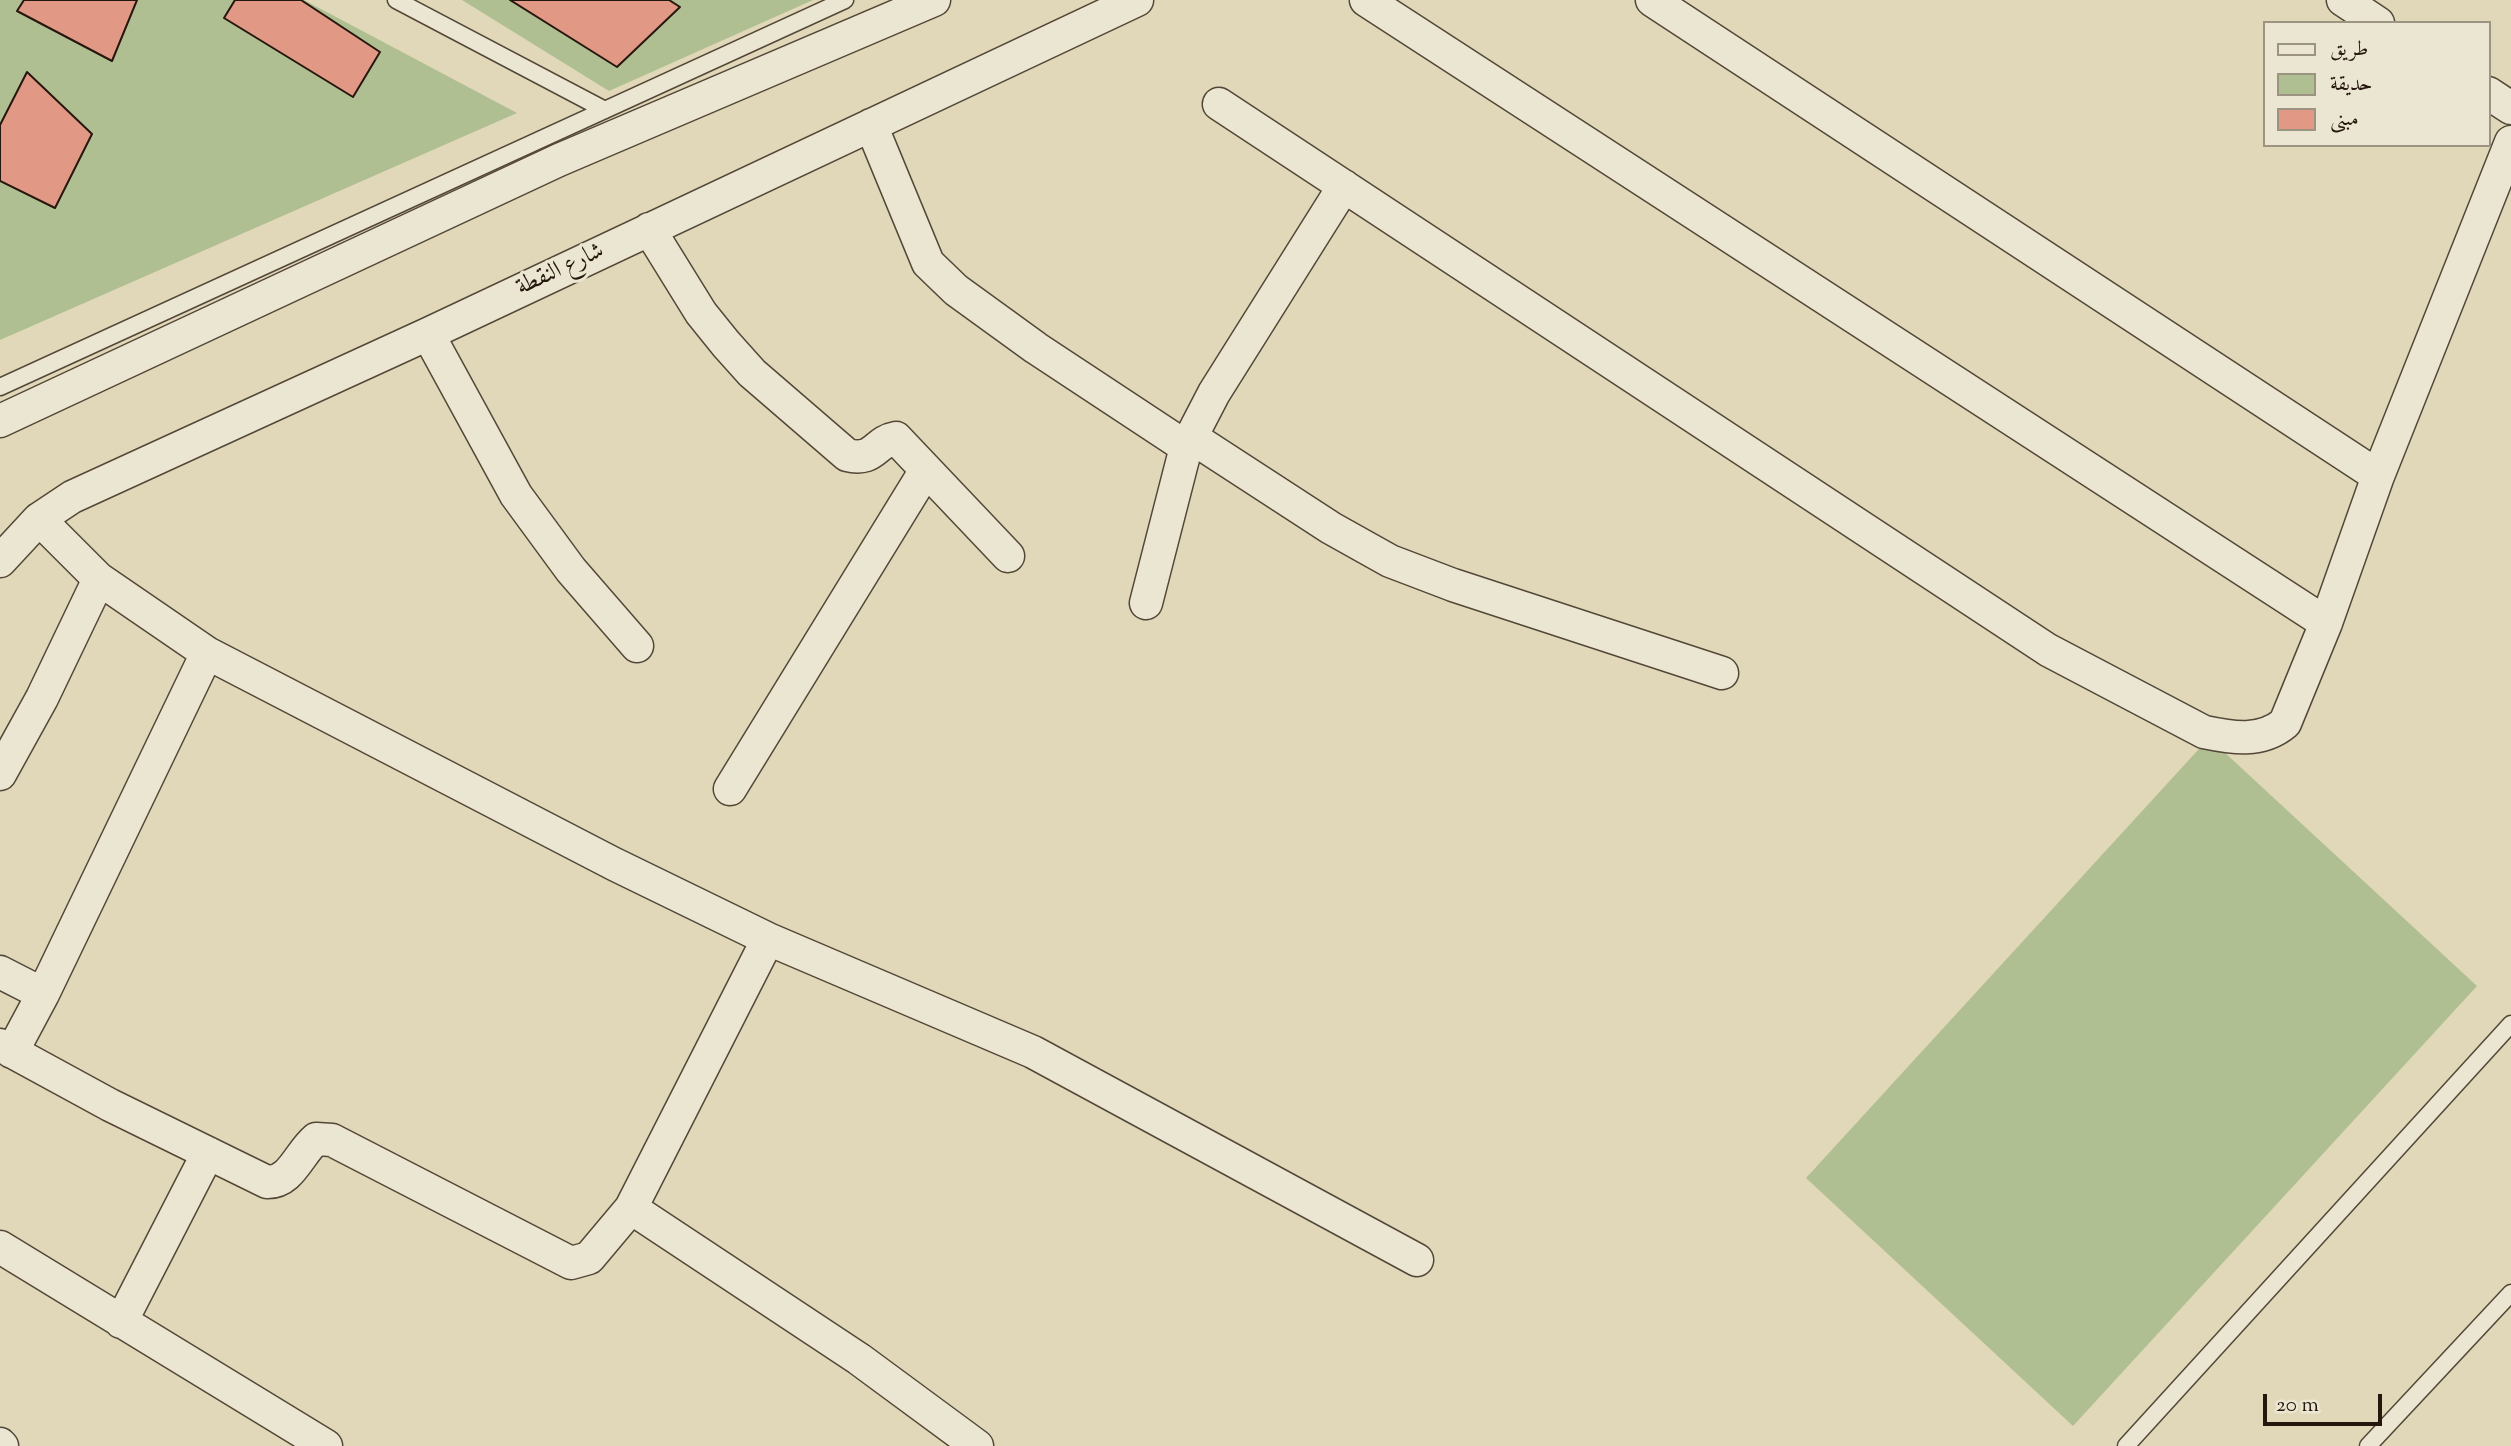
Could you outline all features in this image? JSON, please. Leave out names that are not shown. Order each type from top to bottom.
[{"type":"street","points":[[0,421],[547,166],[934,0]]},
{"type":"street","name":"شارع النقطة","points":[[0,561],[39,519],[72,497],[428,334],[1137,0]]},
{"type":"street","points":[[1366,0],[2326,624]]},
{"type":"street","points":[[1652,0],[2378,476]]},
{"type":"street","points":[[2343,0],[2375,21]]},
{"type":"street","points":[[2490,94],[2511,108]]},
{"type":"street","points":[[1219,104],[2048,650],[2204,732],[2232,738],[2255,737],[2275,731],[2285,723],[2326,624],[2378,476],[2511,142]]},
{"type":"street","points":[[871,125],[928,263],[956,290],[1036,348],[1188,442],[1390,561],[1453,585],[1722,673]]},
{"type":"street","points":[[1146,603],[1188,442],[1214,393],[1344,186]]},
{"type":"street","points":[[649,229],[701,313],[752,373],[847,455],[860,458],[868,456],[895,438],[1009,556]]},
{"type":"street","points":[[428,334],[516,495],[571,570],[637,646]]},
{"type":"street","points":[[730,789],[926,470]]},
{"type":"street","points":[[39,519],[99,579],[207,653],[614,863],[768,939],[1033,1052],[1417,1260]]},
{"type":"street","points":[[0,774],[42,698],[99,579]]},
{"type":"street","points":[[207,653],[43,994],[6,1048],[208,1153],[267,1182],[277,1182],[285,1178],[316,1139],[332,1140],[571,1263],[589,1258],[631,1208],[768,939]]},
{"type":"street","points":[[0,972],[43,994]]},
{"type":"street","points":[[121,1322],[208,1153]]},
{"type":"street","points":[[631,1208],[859,1359],[977,1446]]},
{"type":"street","points":[[0,1247],[326,1446]]},
{"type":"lane","points":[[396,0],[605,110]]},
{"type":"lane","points":[[0,387],[845,0]]},
{"type":"lane","points":[[2126,1446],[2511,1024]]},
{"type":"lane","points":[[2368,1446],[2511,1293]]},
{"type":"green space","points":[[0,0],[304,0],[517,113],[0,340]]},
{"type":"green space","points":[[462,0],[813,0],[609,91]]},
{"type":"green space","points":[[2209,738],[2477,986],[2073,1426],[1806,1178]]},
{"type":"building","points":[[24,0],[137,0],[112,61],[17,11]]},
{"type":"building","points":[[235,0],[301,0],[380,52],[353,97],[224,18]]},
{"type":"building","points":[[510,0],[669,0],[680,7],[617,67]]},
{"type":"building","points":[[27,72],[92,134],[55,208],[0,181],[0,125]]}]
